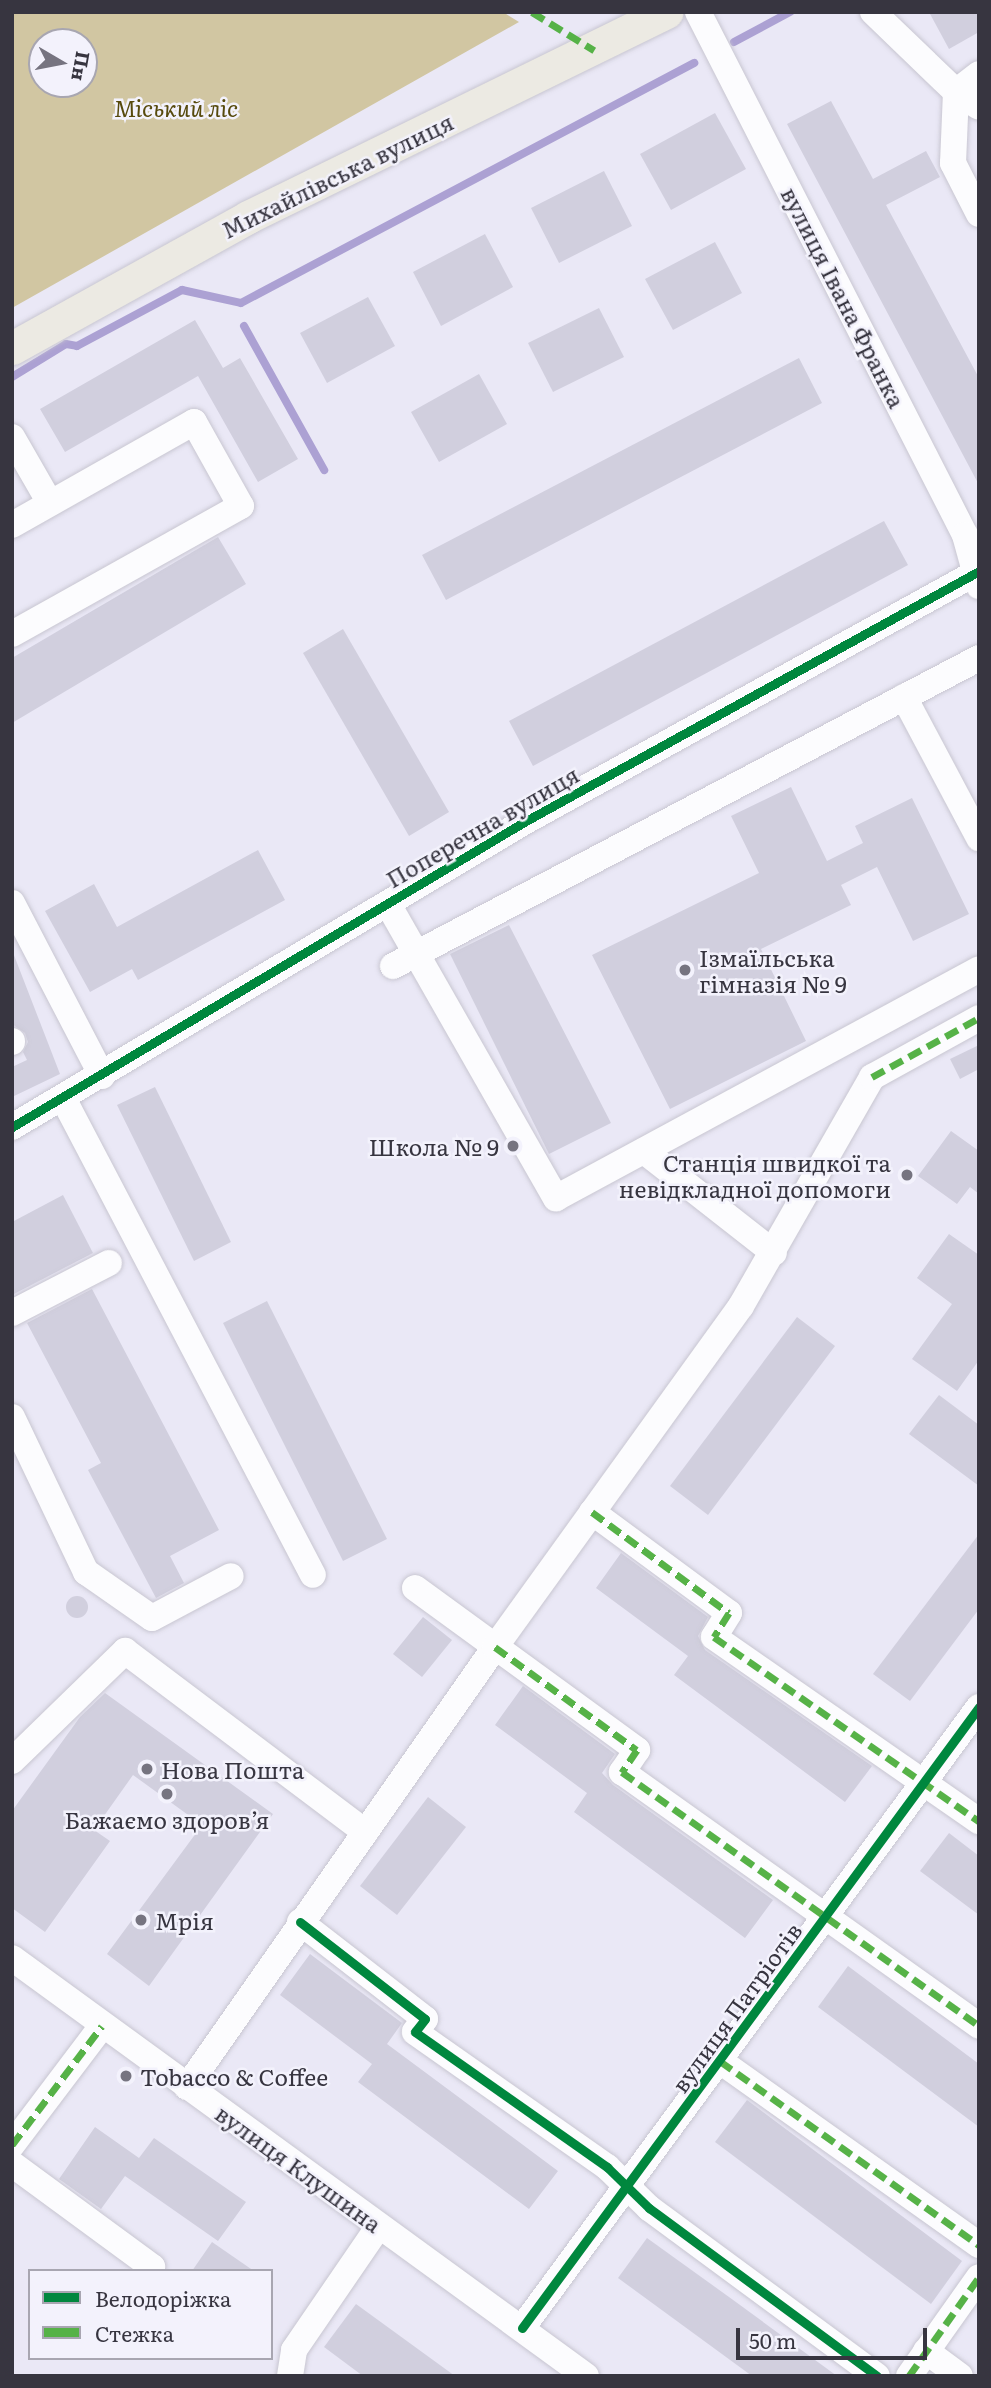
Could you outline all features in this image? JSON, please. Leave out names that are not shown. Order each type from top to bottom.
[{"type":"main road","name":"Михайлівська вулиця","points":[[12,348],[248,216],[666,12]]},
{"type":"street","name":"вулиця Івана Франка","points":[[698,12],[965,535],[977,577]]},
{"type":"street","points":[[873,12],[956,92],[979,107]]},
{"type":"street","points":[[979,74],[956,92],[953,163],[979,214]]},
{"type":"street","points":[[12,525],[194,422],[241,506],[12,634]]},
{"type":"street","points":[[12,437],[50,503]]},
{"type":"street","name":"Поперечна вулиця","points":[[12,1127],[64,1100],[524,822],[977,577]]},
{"type":"street","points":[[393,966],[979,658]]},
{"type":"street","points":[[904,697],[979,838]]},
{"type":"street","points":[[12,903],[102,1076]]},
{"type":"street","points":[[388,904],[556,1198],[979,969]]},
{"type":"street","points":[[187,2087],[495,1647],[741,1306],[774,1253],[872,1077],[979,1018]]},
{"type":"street","points":[[64,1100],[313,1575]]},
{"type":"street","points":[[645,1151],[774,1253]]},
{"type":"street","points":[[12,1312],[109,1263]]},
{"type":"street","points":[[12,1417],[86,1572],[152,1618],[231,1576]]},
{"type":"street","points":[[592,1512],[729,1613],[714,1637],[923,1779],[979,1821]]},
{"type":"street","points":[[415,1588],[637,1749],[622,1772],[979,2026]]},
{"type":"street","points":[[12,1760],[125,1651],[365,1832]]},
{"type":"street","name":"вулиця Патріотів","points":[[522,2329],[827,1916],[923,1779],[979,1707]]},
{"type":"street","points":[[300,1922],[425,2019],[415,2032],[607,2167],[649,2208],[877,2376]]},
{"type":"street","name":"вулиця Клушина","points":[[12,1958],[586,2376]]},
{"type":"street","points":[[12,2145],[102,2026]]},
{"type":"street","points":[[720,2061],[979,2245]]},
{"type":"street","points":[[12,2164],[152,2267],[150,2269]]},
{"type":"street","points":[[289,2376],[293,2350],[379,2226]]},
{"type":"street","points":[[909,2376],[979,2277]]},
{"type":"street","points":[[926,2351],[960,2376]]},
{"type":"green space","name":"Міський ліс","points":[[12,12],[503,12],[519,22],[12,308]]},
{"type":"building","points":[[929,12],[979,12],[979,32],[949,49]]},
{"type":"building","points":[[831,101],[873,179],[926,151],[940,177],[886,205],[979,378],[979,485],[787,124]]},
{"type":"building","points":[[715,113],[746,169],[671,210],[640,154]]},
{"type":"building","points":[[604,171],[632,226],[559,263],[531,208]]},
{"type":"building","points":[[485,234],[513,287],[441,326],[413,272]]},
{"type":"building","points":[[715,242],[742,293],[673,330],[645,279]]},
{"type":"building","points":[[368,297],[395,346],[327,383],[300,333]]},
{"type":"building","points":[[599,308],[624,357],[553,392],[528,343]]},
{"type":"building","points":[[195,320],[223,368],[240,358],[298,459],[258,482],[198,376],[65,452],[40,409]]},
{"type":"building","points":[[799,358],[822,403],[446,600],[422,555]]},
{"type":"building","points":[[479,374],[507,424],[439,462],[411,412]]},
{"type":"building","points":[[884,521],[908,565],[533,766],[509,721]]},
{"type":"building","points":[[218,537],[246,584],[12,723],[12,658]]},
{"type":"building","points":[[343,629],[449,812],[409,836],[303,653]]},
{"type":"building","name":"Ізмаїльська гімназія № 9","points":[[791,787],[827,861],[863,843],[855,826],[912,798],[969,914],[913,941],[877,867],[841,885],[851,905],[761,949],[806,1041],[670,1109],[592,955],[759,873],[731,816]]},
{"type":"building","points":[[258,850],[285,900],[138,980],[132,969],[90,992],[45,911],[94,884],[117,927]]},
{"type":"building","points":[[509,925],[611,1123],[549,1154],[450,954]]},
{"type":"building","points":[[12,950],[60,1074],[12,1097],[12,1067],[27,1060],[23,1052],[28,1042],[25,1033],[12,1024]]},
{"type":"building","points":[[979,1045],[979,1069],[960,1079],[950,1059]]},
{"type":"building","points":[[155,1087],[231,1242],[194,1261],[117,1105]]},
{"type":"building","points":[[951,1131],[979,1151],[979,1194],[970,1187],[957,1204],[918,1176]]},
{"type":"building","points":[[63,1195],[93,1253],[12,1295],[12,1222]]},
{"type":"building","points":[[949,1234],[979,1255],[979,1360],[957,1391],[912,1359],[952,1304],[917,1278]]},
{"type":"building","points":[[92,1289],[219,1530],[170,1556],[184,1583],[156,1598],[88,1470],[101,1463],[27,1323]]},
{"type":"building","points":[[267,1301],[387,1539],[343,1561],[223,1323]]},
{"type":"building","points":[[797,1317],[835,1346],[708,1515],[670,1486]]},
{"type":"building","points":[[939,1395],[979,1425],[979,1486],[909,1434]]},
{"type":"building","points":[[979,1534],[979,1609],[910,1701],[873,1674]]},
{"type":"building","points":[[621,1553],[708,1617],[698,1636],[705,1650],[872,1766],[845,1802],[674,1675],[688,1656],[596,1588]]},
{"type":"building","points":[[77,1596],[85,1599],[88,1607],[85,1615],[77,1618],[69,1615],[66,1607],[69,1599]]},
{"type":"building","points":[[423,1617],[452,1640],[422,1677],[393,1654]]},
{"type":"building","points":[[523,1686],[615,1754],[602,1773],[613,1785],[773,1900],[745,1938],[574,1812],[587,1793],[495,1725]]},
{"type":"building","points":[[105,1693],[273,1814],[149,1986],[107,1954],[202,1825],[133,1775],[94,1830],[110,1841],[45,1932],[12,1908],[12,1811],[80,1717]]},
{"type":"building","points":[[428,1797],[466,1827],[397,1915],[360,1886]]},
{"type":"building","points":[[949,1833],[979,1856],[979,1915],[920,1871]]},
{"type":"building","points":[[310,1954],[402,2023],[387,2044],[558,2171],[529,2209],[358,2082],[372,2064],[280,1995]]},
{"type":"building","points":[[848,1966],[979,2064],[979,2127],[818,2007]]},
{"type":"building","points":[[747,2100],[962,2261],[931,2304],[715,2142]]},
{"type":"building","points":[[95,2127],[139,2158],[154,2138],[246,2202],[218,2241],[125,2176],[101,2209],[59,2179]]},
{"type":"building","points":[[647,2238],[837,2376],[752,2376],[618,2278]]},
{"type":"building","points":[[212,2242],[251,2269],[193,2269]]},
{"type":"building","points":[[356,2304],[455,2376],[363,2376],[324,2347]]},
{"type":"waterway","points":[[734,42],[790,12]]},
{"type":"waterway","points":[[12,377],[66,344],[77,346],[182,290],[241,303],[694,63]]},
{"type":"waterway","points":[[244,326],[324,470]]},
{"type":"marked path","points":[[532,12],[594,50]]},
{"type":"marked path","points":[[872,1077],[979,1018]]},
{"type":"marked path","points":[[592,1512],[729,1613],[714,1637],[979,1821]]},
{"type":"marked path","points":[[495,1647],[637,1750],[622,1772],[979,2026]]},
{"type":"marked path","points":[[12,2145],[102,2026]]},
{"type":"marked path","points":[[720,2061],[979,2245]]},
{"type":"marked path","points":[[909,2376],[979,2277]]},
{"type":"cycle path","points":[[12,1127],[524,822],[979,571]]},
{"type":"cycle path","points":[[522,2328],[979,1707]]},
{"type":"cycle path","points":[[300,1922],[425,2019],[415,2032],[607,2167],[649,2208],[877,2376]]},
{"type":"place","name":"Ізмаїльська гімназія № 9","points":[[685,970]]},
{"type":"place","name":"Школа № 9","points":[[513,1146]]},
{"type":"place","name":"Станція швидкої та невідкладної допомоги","points":[[907,1175]]},
{"type":"place","name":"Нова Пошта","points":[[147,1769]]},
{"type":"place","name":"Бажаємо здоровʼя","points":[[167,1794]]},
{"type":"place","name":"Мрія","points":[[141,1920]]},
{"type":"place","name":"Tobacco & Coffee","points":[[126,2076]]}]
